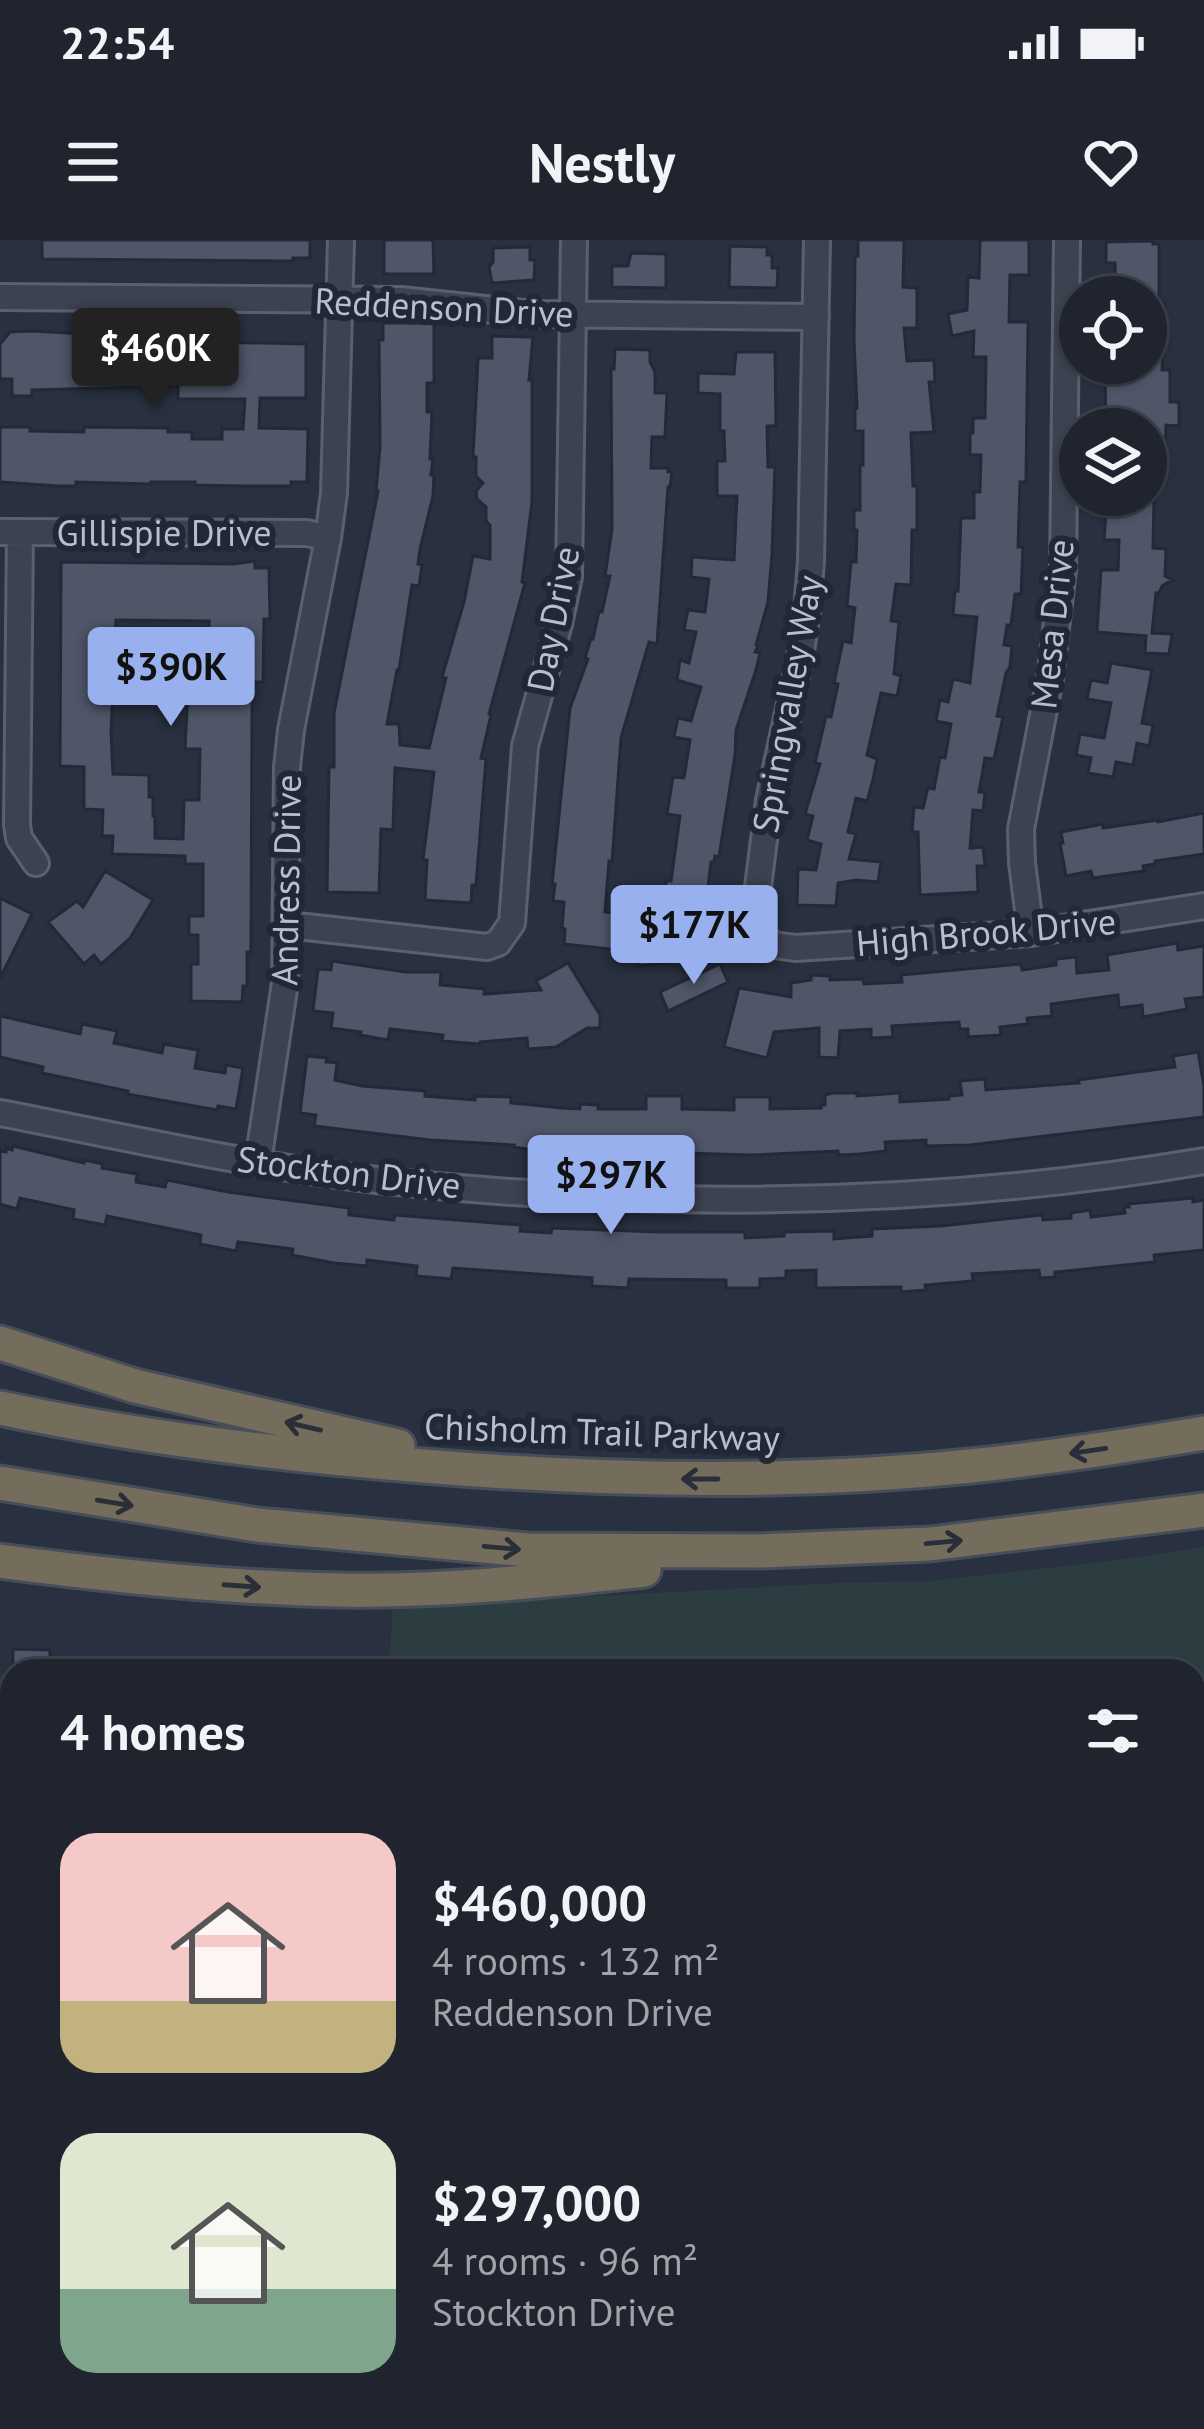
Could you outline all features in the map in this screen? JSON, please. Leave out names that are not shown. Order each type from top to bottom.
[{"type":"highway","points":[[0,1342],[135,1386],[541,1476]]},
{"type":"highway","name":"Chisholm Trail Parkway","points":[[0,1408],[181,1442],[292,1456],[541,1476],[711,1479],[879,1473],[969,1466],[1204,1433]]},
{"type":"highway","points":[[0,1483],[257,1525],[506,1549],[827,1550],[930,1544],[1204,1510]]},
{"type":"highway","points":[[0,1561],[122,1577],[344,1590],[455,1588],[827,1550]]},
{"type":"street","name":"Andress Drive","points":[[258,1162],[280,1030],[288,925],[291,730],[334,493],[341,240]]},
{"type":"street","name":"Day Drive","points":[[288,925],[487,947],[498,943],[512,923],[525,746],[568,577],[574,240]]},
{"type":"street","name":"Springvalley Way","points":[[768,942],[754,919],[770,800],[800,658],[812,561],[817,240]]},
{"type":"street","name":"Mesa Drive","points":[[1030,933],[1022,830],[1050,679],[1063,570],[1067,240]]},
{"type":"street","name":"Reddenson Drive","points":[[0,297],[341,298],[503,313],[816,317]]},
{"type":"street","name":"Gillispie Drive","points":[[10,532],[307,533],[328,538]]},
{"type":"street","points":[[10,532],[17,825],[36,863]]},
{"type":"street","name":"High Brook Drive","points":[[768,942],[796,949],[1030,933],[1204,906]]},
{"type":"street","name":"Stockton Drive","points":[[0,1113],[258,1162],[398,1182],[561,1196],[713,1201],[847,1198],[1137,1172],[1204,1161]]},
{"type":"shaded area","points":[[1204,1547],[1204,1659],[390,1659],[393,1602],[470,1603],[929,1581]]},
{"type":"building","points":[[42,240],[310,240],[310,258],[42,259]]},
{"type":"building","points":[[384,240],[433,240],[434,274],[384,274]]},
{"type":"building","points":[[858,240],[904,240],[903,287],[917,288],[917,328],[904,328],[907,361],[934,360],[935,382],[929,382],[934,432],[911,433],[917,530],[912,530],[911,585],[896,584],[891,621],[899,622],[894,674],[901,676],[897,696],[881,693],[867,755],[877,759],[873,780],[867,801],[856,798],[848,832],[856,834],[849,859],[881,862],[878,882],[838,883],[836,906],[797,905],[798,869],[816,870],[821,844],[807,840],[813,816],[805,814],[820,764],[815,763],[826,716],[831,717],[843,641],[851,643],[855,608],[847,606],[851,562],[856,562],[854,510],[860,510],[863,465],[863,431],[855,431]]},
{"type":"building","points":[[980,240],[1029,240],[1029,275],[1010,275],[1009,322],[1028,322],[1026,482],[1020,482],[1018,547],[1023,547],[1021,594],[1015,594],[1011,625],[1007,625],[1004,645],[1012,646],[1010,667],[997,716],[1003,717],[994,759],[985,758],[979,792],[985,792],[983,811],[973,810],[970,848],[983,847],[985,866],[977,866],[978,892],[920,895],[918,832],[912,832],[914,807],[923,808],[928,788],[934,789],[940,757],[945,758],[951,724],[936,721],[940,700],[948,702],[953,679],[970,683],[977,617],[953,615],[961,518],[974,518],[974,492],[980,492],[981,455],[970,455],[970,433],[973,418],[985,418],[986,357],[973,357],[974,331],[952,336],[948,314],[967,310],[968,277],[979,278]]},
{"type":"building","points":[[1106,242],[1159,244],[1159,276],[1115,276],[1115,263],[1106,263]]},
{"type":"building","points":[[730,246],[767,247],[772,268],[778,268],[777,288],[729,287]]},
{"type":"building","points":[[530,247],[534,280],[492,283],[493,248]]},
{"type":"building","points":[[631,253],[666,254],[666,288],[612,287],[612,266],[628,266]]},
{"type":"building","points":[[383,323],[434,323],[434,383],[427,383],[433,496],[420,549],[419,586],[412,585],[387,724],[399,724],[400,745],[429,748],[473,556],[490,559],[490,525],[476,491],[483,483],[476,476],[473,457],[478,358],[492,358],[492,336],[533,337],[529,380],[532,502],[525,583],[481,758],[486,759],[471,903],[425,900],[427,860],[423,860],[434,772],[395,768],[393,830],[381,829],[379,893],[327,892],[334,713],[378,491]]},
{"type":"building","points":[[10,332],[199,332],[199,337],[214,337],[214,342],[306,344],[306,398],[260,398],[259,428],[308,429],[307,482],[291,482],[291,486],[76,482],[76,486],[58,486],[0,482],[0,427],[84,432],[84,427],[168,428],[168,432],[192,432],[192,439],[222,439],[222,429],[243,429],[245,399],[178,399],[178,386],[32,390],[32,396],[12,396],[12,379],[0,379],[0,344]]},
{"type":"building","points":[[615,349],[650,350],[655,393],[667,393],[665,437],[652,437],[651,468],[672,472],[657,644],[649,642],[621,738],[605,912],[663,919],[667,963],[639,966],[638,952],[564,944],[564,902],[553,901],[552,884],[570,708],[610,576],[605,576],[612,529],[611,369]]},
{"type":"building","points":[[736,352],[775,352],[776,426],[767,426],[768,467],[775,467],[768,602],[756,645],[755,652],[760,653],[756,670],[736,730],[719,857],[711,862],[704,921],[665,922],[666,881],[671,881],[680,816],[667,814],[673,777],[684,778],[690,740],[674,737],[678,718],[691,721],[701,687],[677,680],[680,660],[689,663],[696,632],[684,630],[688,610],[705,612],[709,579],[691,577],[692,557],[734,560],[737,496],[717,496],[717,461],[725,461],[720,394],[698,393],[698,373],[734,374]]},
{"type":"building","points":[[1170,370],[1170,402],[1179,402],[1179,426],[1167,425],[1167,408],[1106,408],[1105,384],[1167,384]]},
{"type":"building","points":[[1106,516],[1154,516],[1153,548],[1166,549],[1165,576],[1172,580],[1156,593],[1152,633],[1172,634],[1169,654],[1145,653],[1146,636],[1097,632],[1101,570],[1118,570],[1119,540],[1104,540]]},
{"type":"building","points":[[255,561],[255,568],[269,568],[270,619],[264,619],[263,682],[254,682],[252,710],[251,952],[247,952],[242,1002],[191,1001],[191,964],[198,964],[198,935],[189,935],[189,916],[203,916],[203,864],[185,864],[185,856],[112,854],[113,836],[102,836],[103,810],[84,809],[84,767],[60,766],[61,562]],"holes":[[[116,620],[209,621],[208,689],[188,689],[185,749],[200,749],[199,800],[184,800],[183,839],[155,838],[149,775],[113,774]]]},
{"type":"building","points":[[1111,663],[1152,670],[1142,723],[1153,725],[1149,746],[1137,743],[1133,765],[1116,762],[1113,777],[1088,773],[1091,758],[1076,755],[1080,734],[1104,738],[1111,703],[1087,699],[1091,680],[1107,683]]},
{"type":"building","points":[[1204,813],[1204,854],[1155,861],[1143,866],[1144,871],[1093,878],[1091,871],[1066,876],[1061,832]]},
{"type":"building","points":[[105,871],[153,900],[130,938],[101,964],[94,955],[84,964],[48,922],[77,901],[83,907]]},
{"type":"building","points":[[0,898],[32,914],[0,978]]},
{"type":"building","points":[[1177,943],[1178,950],[1204,946],[1204,997],[1185,999],[1187,1009],[1143,1017],[1142,1005],[1119,1008],[1118,995],[1051,1004],[1052,1016],[1000,1027],[1001,1035],[968,1037],[968,1029],[960,1029],[959,1022],[892,1026],[893,1037],[871,1038],[871,1029],[840,1031],[838,1058],[819,1057],[819,1028],[774,1032],[767,1058],[724,1047],[739,988],[791,997],[791,983],[811,980],[811,975],[863,979],[864,984],[902,982],[901,975],[1021,964],[1022,970],[1076,957],[1077,973],[1109,970],[1107,955]]},
{"type":"building","points":[[332,961],[405,972],[441,972],[440,985],[485,989],[484,994],[541,990],[536,981],[568,963],[600,1015],[600,1028],[587,1028],[556,1047],[528,1049],[527,1038],[479,1044],[390,1029],[388,1040],[331,1028],[333,1013],[313,1011],[318,969],[331,970]]},
{"type":"building","points":[[720,964],[728,982],[668,1011],[660,992]]},
{"type":"building","points":[[0,1016],[80,1034],[82,1024],[117,1031],[114,1043],[162,1053],[164,1044],[198,1050],[195,1068],[225,1073],[226,1065],[243,1068],[236,1109],[127,1094],[42,1073],[43,1067],[0,1057]]},
{"type":"building","points":[[1198,1052],[1204,1117],[970,1145],[885,1142],[886,1151],[860,1154],[534,1150],[314,1126],[316,1115],[300,1113],[307,1056],[337,1063],[335,1080],[425,1091],[425,1096],[511,1097],[511,1103],[562,1108],[580,1109],[580,1104],[598,1105],[598,1109],[646,1109],[646,1096],[682,1096],[682,1109],[734,1110],[734,1097],[770,1097],[770,1109],[821,1108],[825,1095],[833,1093],[900,1093],[900,1102],[962,1095],[960,1081],[985,1079],[986,1090],[1079,1083],[1175,1067],[1173,1056]]},
{"type":"building","points":[[13,1146],[103,1164],[102,1168],[137,1174],[136,1182],[165,1187],[167,1180],[349,1208],[349,1215],[521,1225],[520,1231],[551,1233],[552,1228],[745,1232],[745,1238],[834,1231],[834,1239],[872,1236],[872,1229],[1042,1215],[1043,1220],[1071,1218],[1071,1213],[1090,1210],[1091,1217],[1125,1213],[1128,1204],[1193,1198],[1193,1202],[1204,1200],[1204,1250],[1154,1255],[1155,1262],[1055,1272],[1055,1277],[1040,1278],[1039,1270],[972,1274],[973,1281],[901,1292],[901,1287],[816,1288],[816,1270],[786,1271],[786,1278],[760,1279],[760,1288],[726,1288],[726,1280],[629,1279],[628,1288],[592,1286],[592,1278],[453,1268],[451,1279],[416,1276],[417,1266],[367,1260],[367,1266],[334,1263],[292,1255],[293,1249],[238,1242],[236,1251],[200,1244],[201,1235],[107,1216],[105,1225],[73,1219],[74,1210],[20,1198],[17,1209],[0,1204],[0,1150],[6,1152]]},
{"type":"building","points":[[13,1649],[50,1650],[50,1659],[13,1659]]}]
